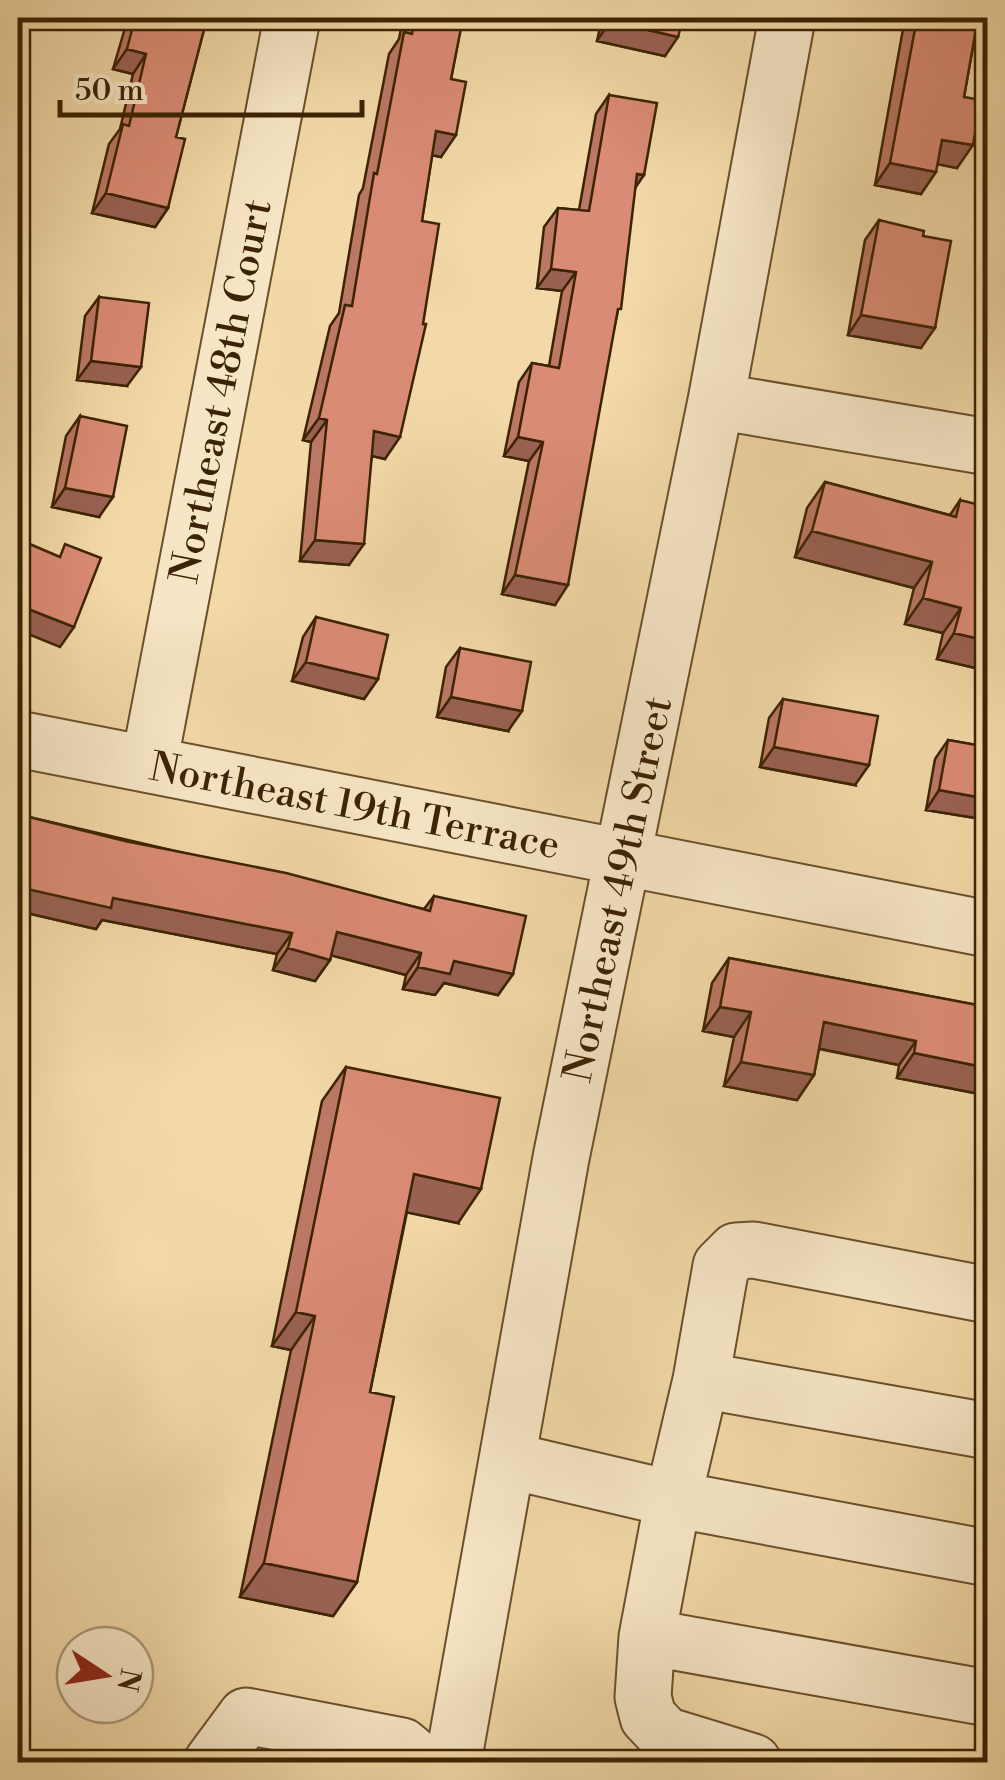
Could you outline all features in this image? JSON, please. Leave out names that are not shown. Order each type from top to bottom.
[{"type":"street","name":"Northeast 48th Court","points":[[148,764],[292,18]]},
{"type":"street","name":"Northeast 49th Street","points":[[453,1762],[562,1158],[716,401],[787,18]]},
{"type":"street","points":[[716,401],[988,447]]},
{"type":"street","name":"Northeast 19th Terrace","points":[[18,739],[988,929]]},
{"type":"street","points":[[753,1762],[665,1735],[648,1716],[643,1698],[647,1637],[721,1266],[736,1251],[754,1250],[988,1295]]},
{"type":"street","points":[[701,1380],[988,1431]]},
{"type":"street","points":[[507,1460],[673,1499],[988,1558]]},
{"type":"street","points":[[647,1637],[988,1698]]},
{"type":"street","points":[[212,1762],[246,1716],[402,1746],[421,1762]]},
{"type":"building","points":[[135,18],[207,18],[176,137],[185,139],[168,208],[106,193],[123,124],[129,126],[146,54],[127,49]]},
{"type":"building","points":[[414,18],[463,18],[451,79],[466,82],[456,135],[436,131],[422,221],[439,224],[426,324],[400,437],[374,431],[364,544],[315,540],[327,420],[319,418],[345,305],[352,306],[374,173],[377,174],[404,32],[412,34]]},
{"type":"building","points":[[683,18],[678,37],[610,21]]},
{"type":"building","points":[[917,18],[978,18],[964,97],[981,100],[973,145],[942,140],[936,172],[890,163]]},
{"type":"building","points":[[609,95],[657,103],[644,175],[637,174],[621,309],[568,585],[515,575],[543,442],[518,437],[532,363],[559,368],[576,272],[551,269],[558,208],[589,211]]},
{"type":"building","points":[[879,220],[924,231],[923,236],[951,241],[935,328],[861,315]]},
{"type":"building","points":[[99,297],[149,303],[141,367],[91,361]]},
{"type":"building","points":[[80,416],[127,426],[113,497],[65,488]]},
{"type":"building","points":[[825,482],[956,517],[960,500],[988,507],[988,641],[954,633],[961,608],[923,598],[932,562],[812,531]]},
{"type":"building","points":[[18,539],[60,557],[65,544],[101,558],[74,627],[18,605]]},
{"type":"building","points":[[316,617],[388,635],[378,679],[306,662]]},
{"type":"building","points":[[460,648],[531,662],[522,711],[451,697]]},
{"type":"building","points":[[783,699],[878,716],[869,765],[774,747]]},
{"type":"building","points":[[948,740],[988,747],[988,799],[939,790]]},
{"type":"building","points":[[29,817],[125,841],[286,873],[430,911],[434,896],[526,916],[513,974],[454,961],[450,974],[418,967],[421,953],[337,932],[330,960],[288,948],[292,933],[113,898],[111,908],[18,887],[18,819],[28,822]]},
{"type":"building","points":[[729,958],[988,1007],[988,1068],[914,1053],[916,1041],[824,1022],[814,1075],[741,1062],[751,1012],[720,1007]]},
{"type":"building","points":[[346,1067],[500,1098],[481,1189],[414,1174],[370,1392],[394,1397],[357,1582],[264,1563],[315,1316],[296,1312]]}]
